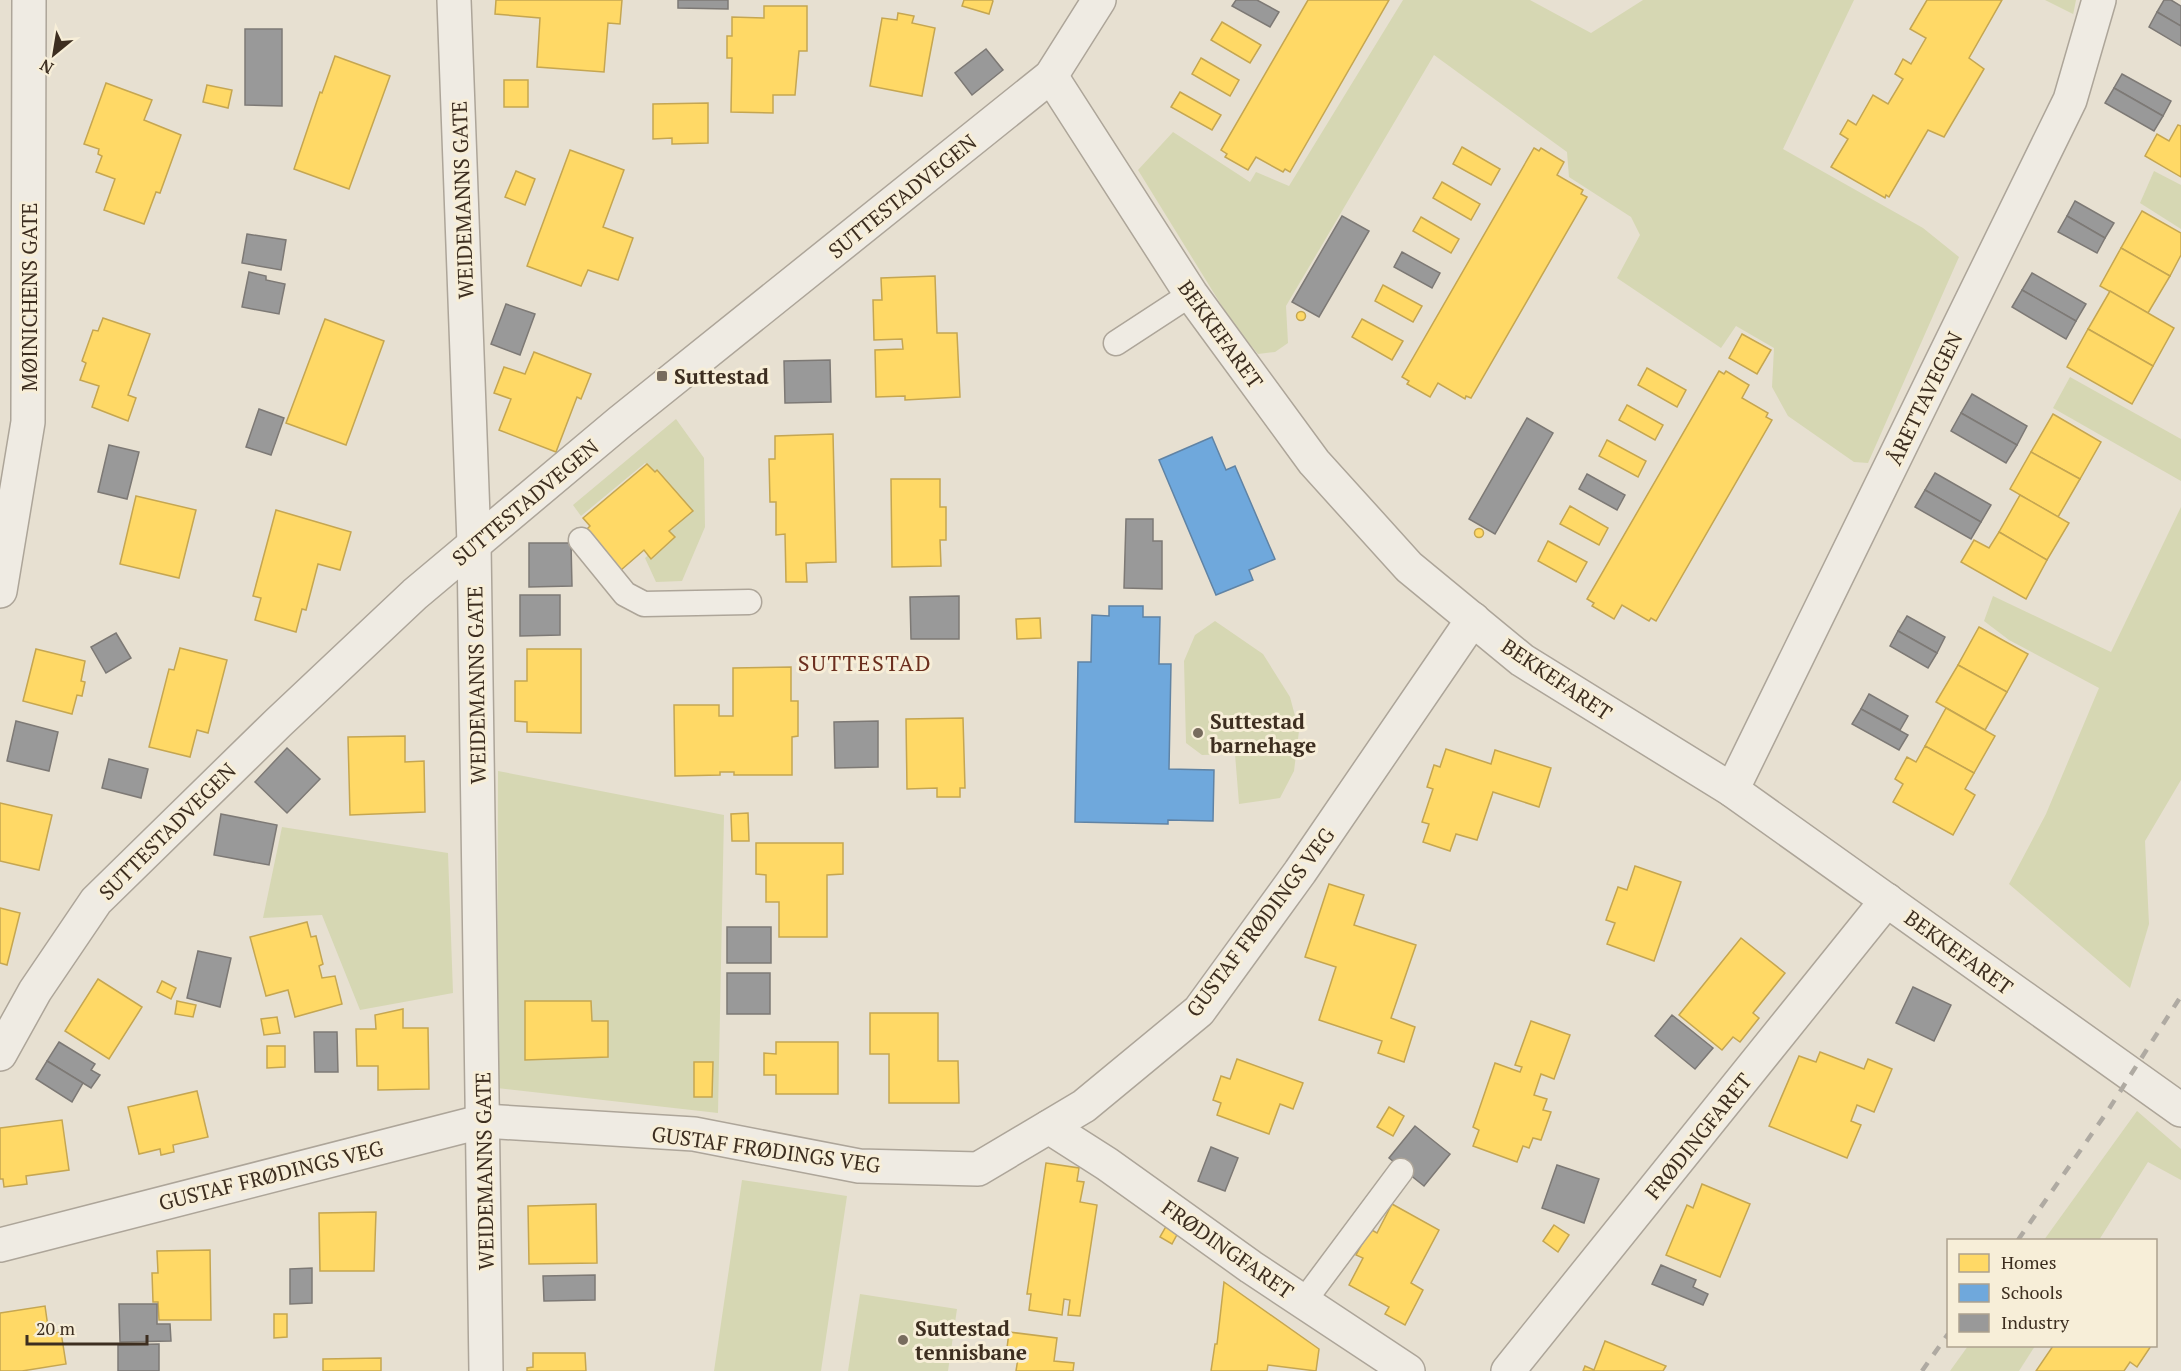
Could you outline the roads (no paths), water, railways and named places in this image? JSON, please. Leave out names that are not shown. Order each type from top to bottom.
[{"type":"street","name":"MØINICHENS GATE","points":[[0,591],[28,422],[29,0]]},
{"type":"street","name":"WEIDEMANNS GATE","points":[[454,0],[474,544],[486,1371]]},
{"type":"street","name":"SUTTESTADVEGEN","points":[[0,1054],[34,991],[96,900],[278,723],[416,594],[474,544],[620,422],[1051,76],[1099,0]]},
{"type":"street","name":"ÅRETTAVEGEN","points":[[1732,790],[2070,100],[2099,0]]},
{"type":"street","name":"BEKKEFARET","points":[[1051,76],[1191,294],[1314,462],[1409,567],[1522,660],[1732,790],[2181,1110]]},
{"type":"street","name":"GUSTAF FRØDINGS VEG","points":[[0,1245],[484,1121],[694,1134],[859,1166],[978,1169],[1084,1107],[1200,1011],[1300,872],[1473,619]]},
{"type":"street","name":"FRØDINGFARET","points":[[1508,1371],[1887,900]]},
{"type":"street","name":"FRØDINGFARET","points":[[1049,1127],[1107,1164],[1251,1267],[1408,1371]]},
{"type":"lane","points":[[1116,343],[1191,294]]},
{"type":"lane","points":[[581,540],[625,594],[644,604],[749,602]]},
{"type":"lane","points":[[1304,1301],[1401,1171]]},
{"type":"railway","points":[[2019,1239],[2107,1112],[2181,996]]},
{"type":"railway","points":[[1922,1371],[1947,1335]]},
{"type":"place","name":"Suttestad","points":[[662,376]]},
{"type":"place","name":"Suttestad barnehage","points":[[1198,733]]},
{"type":"place","name":"Suttestad tennisbane","points":[[903,1340]]},
{"type":"district","name":"SUTTESTAD","points":[[865,662]]}]
